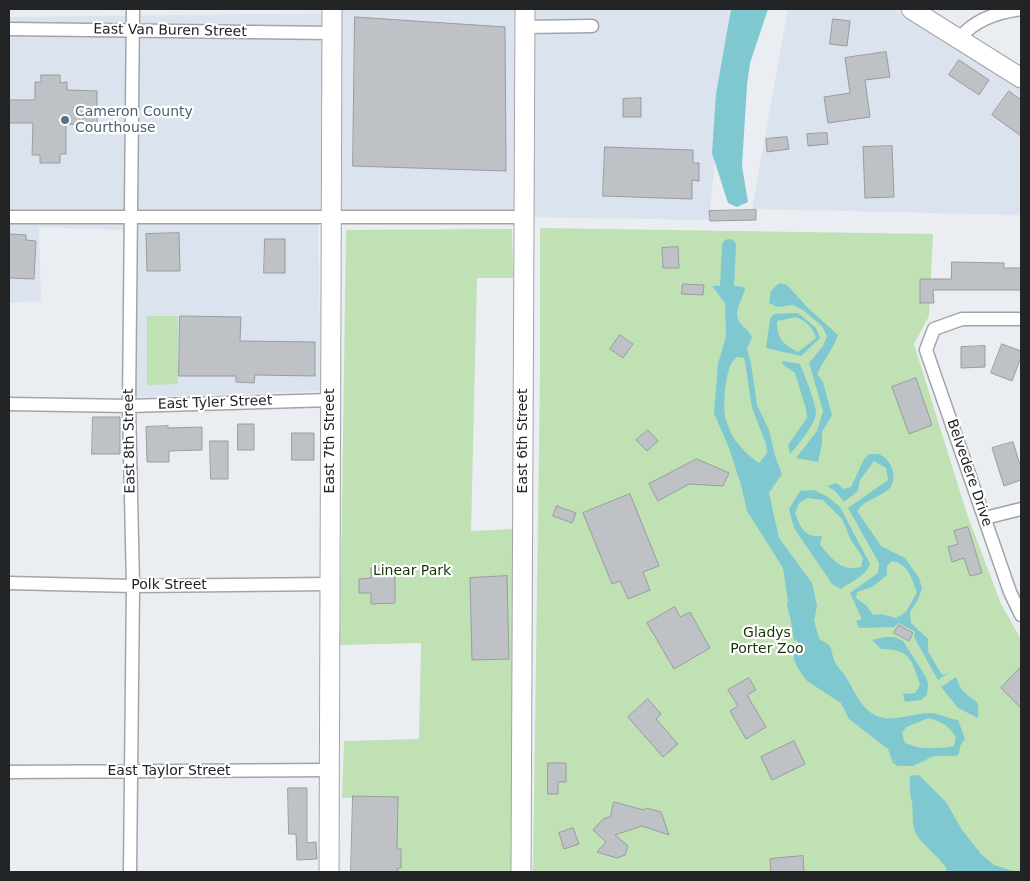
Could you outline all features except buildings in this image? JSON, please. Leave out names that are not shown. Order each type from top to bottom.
[{"type":"main road","name":"East 7th Street","points":[[329,872],[332,9]]},
{"type":"main road","points":[[911,9],[1021,78]]},
{"type":"main road","name":"East 6th Street","points":[[521,872],[525,18]]},
{"type":"street","name":"East 8th Street","points":[[130,872],[133,586],[129,406],[132,216],[132,9]]},
{"type":"street","points":[[960,38],[966,30],[987,18],[1021,9]]},
{"type":"street","points":[[525,18],[592,26]]},
{"type":"street","name":"East Van Buren Street","points":[[9,29],[332,33]]},
{"type":"street","points":[[9,217],[524,217]]},
{"type":"street","name":"Belvedere Drive","points":[[1021,319],[962,319],[934,329],[926,350],[1010,592],[1021,615]]},
{"type":"street","name":"East Tyler Street","points":[[9,404],[129,406],[331,400]]},
{"type":"street","points":[[985,518],[1021,508]]},
{"type":"street","name":"Polk Street","points":[[9,583],[133,586],[330,584]]},
{"type":"street","name":"East Taylor Street","points":[[9,772],[330,770]]},
{"type":"shaded area","points":[[342,9],[730,9],[709,220],[524,217],[318,223],[321,391],[129,398],[123,230],[39,227],[41,301],[9,303],[9,17],[342,13]]},
{"type":"shaded area","points":[[788,9],[892,9],[923,23],[1021,87],[1021,215],[752,209]]},
{"type":"green space","name":"Gladys Porter Zoo","points":[[540,228],[933,234],[929,316],[914,344],[967,514],[1001,604],[1021,639],[1021,872],[533,872],[540,376]]},
{"type":"green space","name":"Linear Park","points":[[512,229],[513,278],[477,278],[471,531],[515,529],[512,872],[393,872],[395,797],[342,798],[344,741],[419,739],[421,643],[340,645],[346,230]]},
{"type":"green space","points":[[147,316],[178,316],[178,384],[147,385]]},
{"type":"water","points":[[731,9],[768,9],[750,63],[747,85],[742,166],[748,202],[737,207],[728,203],[712,153],[716,94]]},
{"type":"water","points":[[779,283],[787,285],[808,308],[838,335],[817,374],[823,382],[832,415],[822,432],[822,444],[818,462],[796,458],[817,431],[823,411],[809,363],[823,346],[827,336],[822,326],[803,310],[793,305],[778,307],[769,303],[771,291]]},
{"type":"water","points":[[712,286],[739,286],[745,288],[738,306],[737,315],[738,320],[752,337],[747,349],[757,405],[769,430],[776,459],[782,474],[769,493],[779,538],[812,583],[817,605],[815,617],[808,634],[794,641],[783,568],[747,511],[729,448],[714,413],[718,364],[726,336],[725,303]],"holes":[[[737,357],[744,358],[752,408],[766,444],[767,453],[759,463],[744,451],[734,439],[725,416],[724,402],[727,375],[733,361]]]},
{"type":"water","points":[[798,313],[816,328],[820,338],[801,356],[766,348],[770,319],[774,314]],"holes":[[[796,317],[811,328],[816,338],[798,352],[782,340],[778,332],[777,321]]]},
{"type":"water","points":[[783,361],[800,364],[816,410],[815,419],[790,454],[788,445],[807,418],[795,373],[782,364]]},
{"type":"water","points":[[869,454],[877,454],[886,459],[892,468],[893,480],[889,489],[868,501],[857,511],[881,546],[905,558],[919,578],[922,588],[918,600],[910,612],[911,623],[928,639],[928,651],[940,672],[943,675],[950,672],[938,680],[914,637],[915,632],[899,623],[894,627],[859,628],[856,621],[862,619],[850,593],[878,573],[879,563],[848,508],[888,480],[886,468],[874,461],[860,480],[858,491],[844,502],[835,491],[827,486],[837,483],[843,489],[851,487],[864,459]],"holes":[[[892,561],[898,563],[909,572],[917,592],[906,612],[896,618],[881,614],[873,615],[867,606],[856,598],[857,592],[872,587],[887,575],[887,566]]]},
{"type":"water","points":[[814,490],[828,497],[840,507],[870,564],[866,572],[841,589],[832,584],[794,528],[789,509],[800,491]],"holes":[[[808,498],[823,500],[842,519],[851,540],[863,558],[861,567],[848,568],[842,566],[820,545],[822,536],[807,534],[801,527],[795,513],[799,503]]]},
{"type":"water","points":[[895,637],[903,641],[926,677],[928,684],[927,695],[921,700],[905,702],[903,694],[915,693],[920,685],[912,663],[904,654],[898,651],[881,649],[872,640]]},
{"type":"water","points":[[818,639],[827,644],[831,648],[836,664],[859,700],[871,713],[877,716],[898,718],[932,713],[958,720],[965,739],[960,746],[959,754],[956,756],[934,756],[913,766],[898,766],[893,763],[888,749],[849,719],[841,703],[807,681],[794,660],[794,653]],"holes":[[[929,718],[942,723],[951,730],[956,738],[954,746],[924,748],[905,743],[902,733],[906,727]]]},
{"type":"water","points":[[956,677],[963,691],[978,704],[978,718],[958,708],[941,687]]},
{"type":"water","points":[[919,775],[946,802],[962,830],[981,854],[994,865],[1016,872],[948,872],[940,860],[926,847],[914,829],[910,776]]},
{"type":"waterway","points":[[727,286],[729,246]]},
{"type":"waterway","points":[[798,605],[809,643],[824,670]]},
{"type":"place","name":"Cameron County Courthouse","points":[[65,120]]}]
